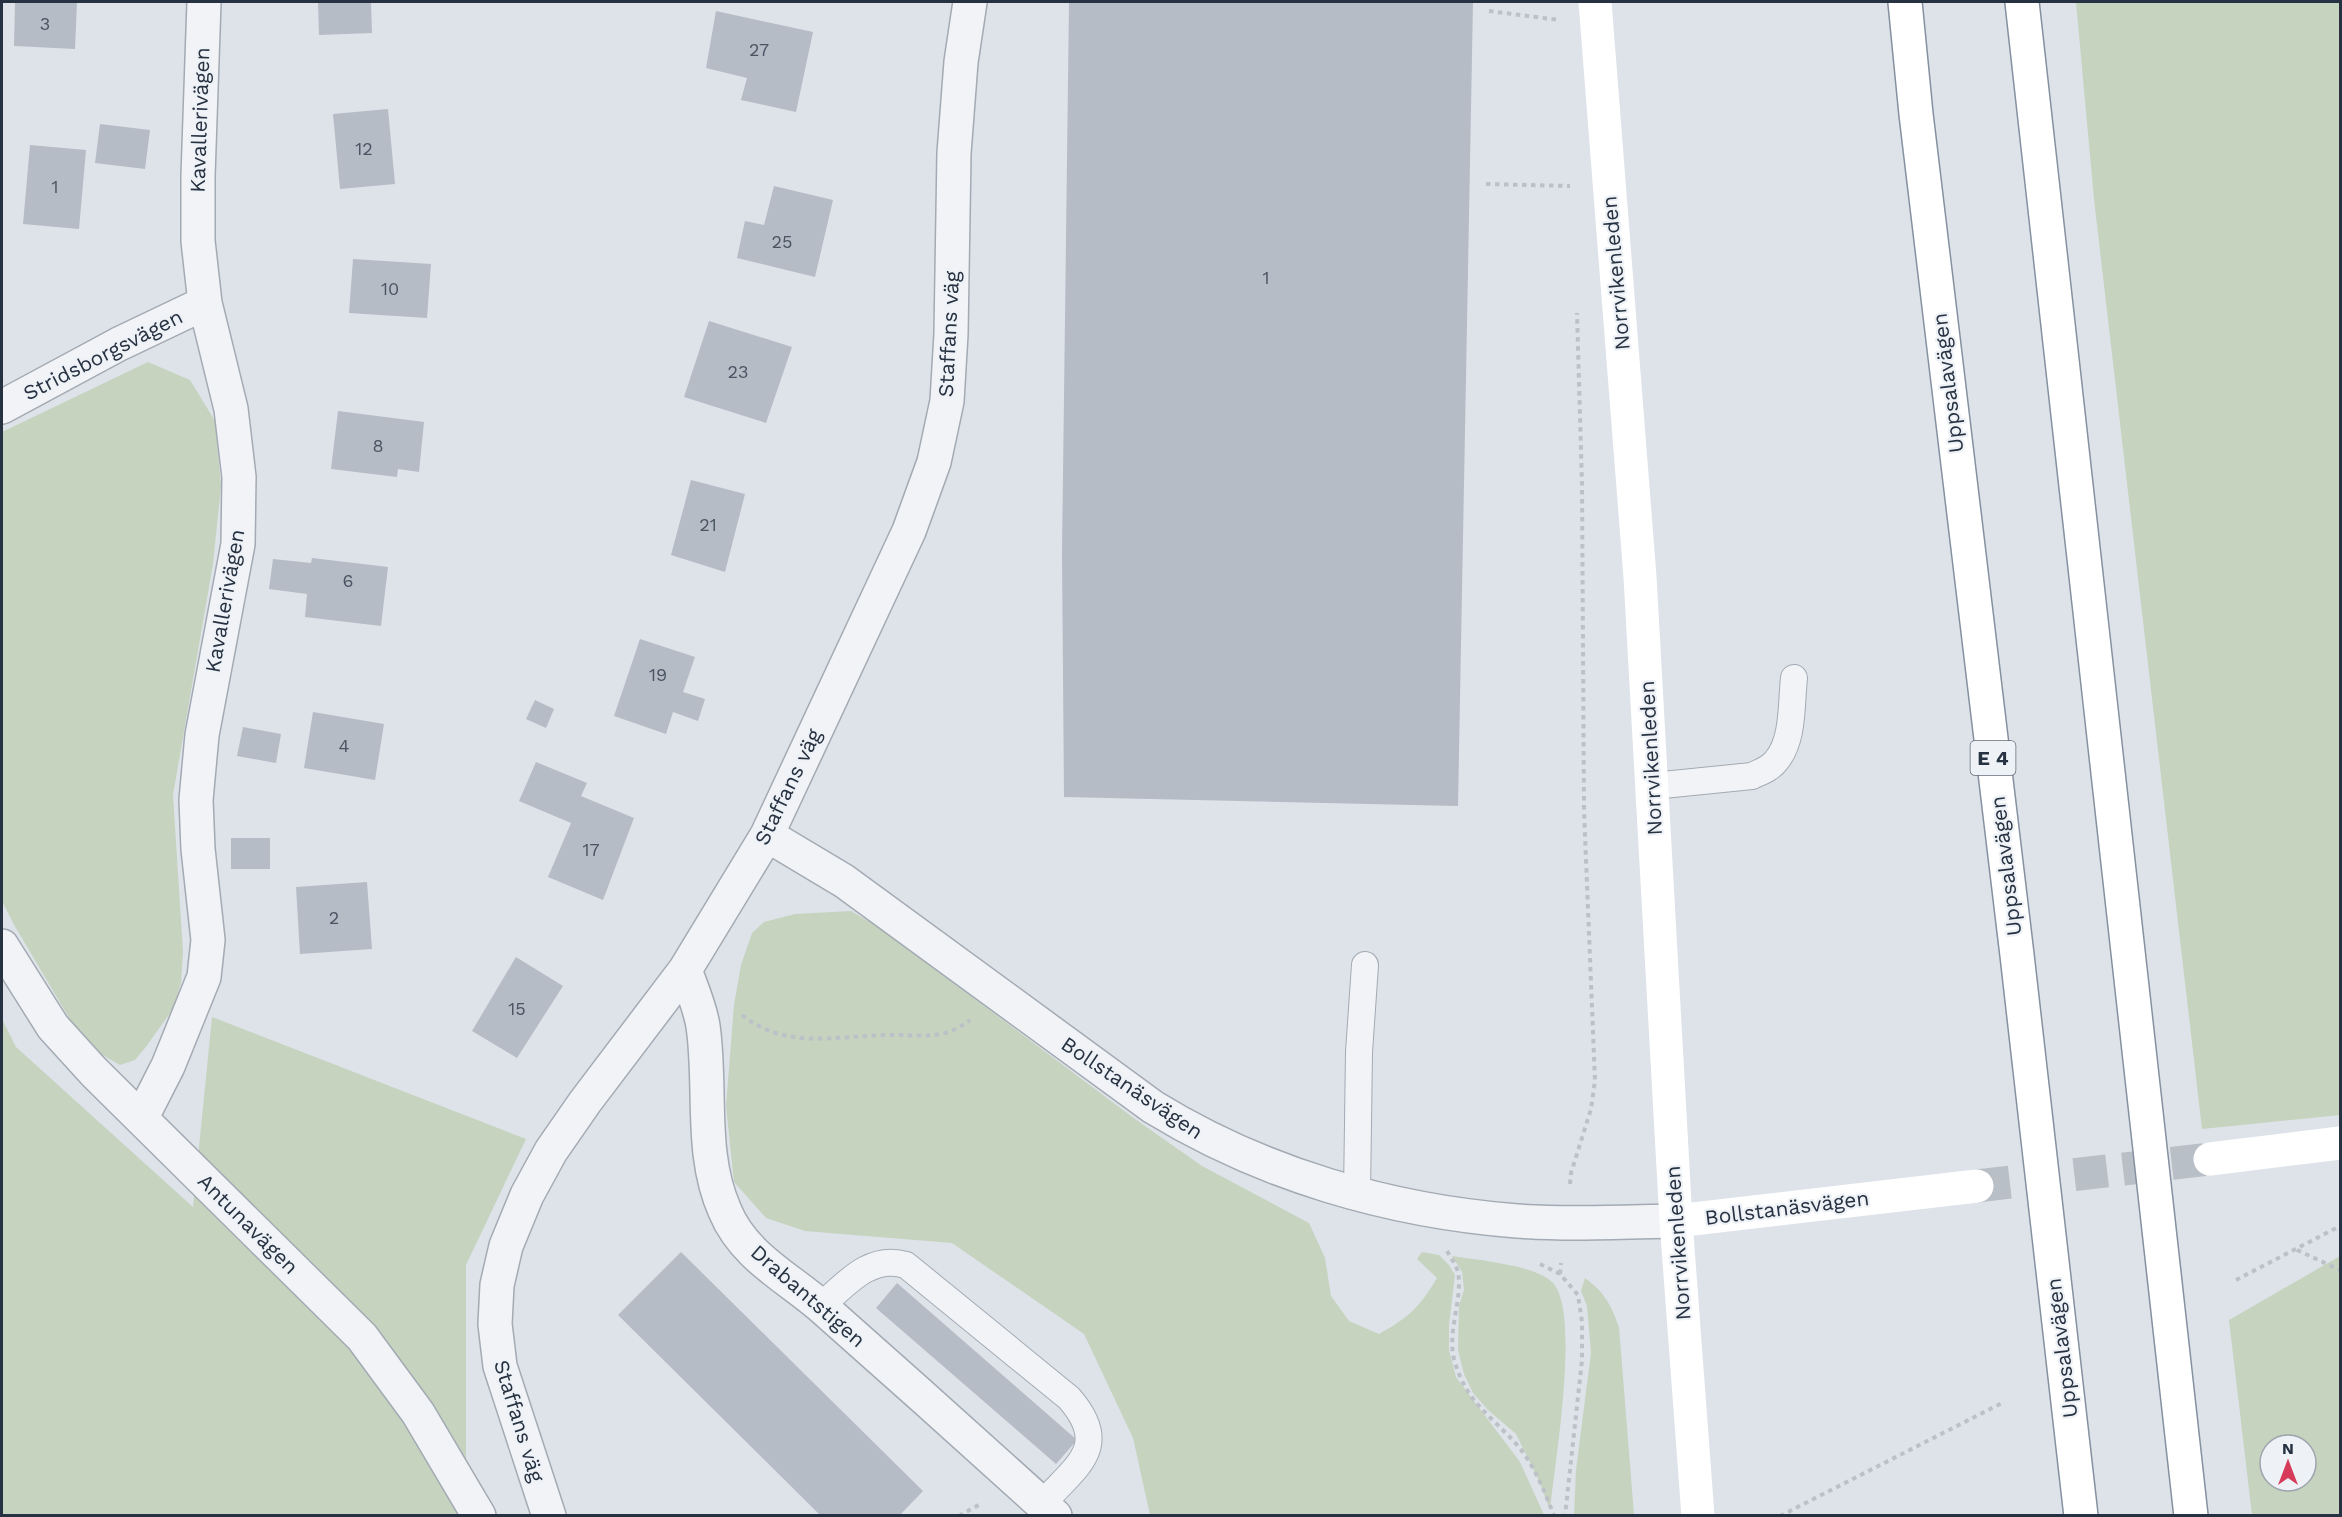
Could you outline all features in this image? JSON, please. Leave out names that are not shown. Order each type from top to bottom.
[{"type":"main road","name":"Norrvikenleden","points":[[1595,2],[1640,577],[1676,1221],[1698,1515]]},
{"type":"main road","name":"Uppsalavägen","points":[[1905,2],[1916,114],[2019,967],[2081,1515]]},
{"type":"main road","points":[[2022,2],[2191,1515]]},
{"type":"main road","points":[[2210,1159],[2340,1143]]},
{"type":"main road","name":"Bollstanäsvägen","points":[[1676,1221],[1977,1186]]},
{"type":"street","name":"Kavallerivägen","points":[[142,1118],[191,1012],[204,977],[208,940],[198,849],[196,800],[202,735],[238,544],[239,477],[231,409],[205,303],[198,241],[204,2]]},
{"type":"street","name":"Staffans väg","points":[[549,1515],[500,1366],[495,1324],[497,1286],[506,1246],[527,1195],[551,1151],[684,970],[767,836],[909,531],[934,462],[947,401],[951,334],[954,153],[961,62],[970,2]]},
{"type":"street","name":"Stridsborgsvägen","points":[[2,407],[119,344],[205,303]]},
{"type":"street","name":"Bollstanäsvägen","points":[[767,836],[844,881],[1153,1107],[1192,1131],[1278,1169],[1356,1194],[1450,1213],[1519,1221],[1676,1221]]},
{"type":"street","name":"Antunavägen","points":[[2,946],[52,1027],[94,1072],[362,1337],[418,1413],[479,1515]]},
{"type":"street","name":"Drabantstigen","points":[[684,970],[703,1024],[711,1160],[716,1189],[725,1213],[739,1236],[764,1263],[821,1306],[1048,1510]]},
{"type":"lane","points":[[1653,786],[1752,776],[1764,771],[1776,761],[1789,732],[1794,678]]},
{"type":"lane","points":[[1356,1194],[1359,1052],[1365,965]]},
{"type":"lane","points":[[821,1306],[866,1268],[885,1262],[906,1264],[1069,1398],[1081,1412],[1088,1426],[1090,1438],[1088,1450],[1048,1510]]},
{"type":"path","points":[[1489,10],[1563,20]]},
{"type":"path","points":[[1486,184],[1573,186],[1573,175]]},
{"type":"path","points":[[1560,1274],[1571,1173],[1591,1109],[1595,1081],[1584,810],[1582,484],[1577,305]]},
{"type":"path","points":[[739,1014],[758,1028],[802,1040],[887,1035],[927,1037],[952,1032],[976,1015]]},
{"type":"path","points":[[2236,1280],[2340,1226]]},
{"type":"path","points":[[1442,1242],[1457,1269],[1459,1283],[1453,1356],[1463,1386],[1476,1405],[1519,1448],[1536,1476],[1554,1515]]},
{"type":"path","points":[[2296,1249],[2340,1270]]},
{"type":"path","points":[[1533,1260],[1560,1274],[1578,1295],[1582,1322],[1582,1360],[1565,1515]]},
{"type":"path","points":[[1780,1515],[2004,1402]]},
{"type":"green space","points":[[2076,2],[2340,2],[2340,1115],[2202,1129],[2094,199]]},
{"type":"green space","points":[[148,362],[190,380],[215,421],[221,486],[213,564],[173,795],[183,952],[181,983],[173,1009],[145,1048],[135,1060],[120,1065],[85,1045],[2,901],[2,432]]},
{"type":"green space","points":[[851,911],[880,928],[1135,1119],[1202,1166],[1309,1223],[1325,1258],[1331,1296],[1349,1321],[1379,1334],[1398,1323],[1419,1304],[1437,1278],[1417,1259],[1422,1252],[1439,1255],[1455,1275],[1449,1325],[1449,1350],[1456,1377],[1520,1462],[1544,1515],[1150,1515],[1133,1438],[1084,1334],[952,1243],[805,1231],[766,1218],[734,1182],[726,1106],[734,1005],[741,965],[752,933],[764,922],[795,914]]},
{"type":"green space","points":[[212,1017],[526,1139],[466,1265],[466,1515],[2,1515],[2,1019],[16,1047],[193,1207]]},
{"type":"green space","points":[[1452,1256],[1506,1264],[1534,1272],[1553,1283],[1561,1300],[1565,1325],[1564,1392],[1550,1510],[1539,1481],[1516,1434],[1488,1410],[1473,1393],[1464,1374],[1458,1350],[1459,1306],[1464,1290],[1462,1272]]},
{"type":"green space","points":[[2340,1256],[2340,1515],[2252,1515],[2229,1320]]},
{"type":"green space","points":[[1585,1278],[1606,1299],[1619,1327],[1634,1515],[1574,1515],[1576,1470],[1591,1353],[1587,1306],[1581,1291]]},
{"type":"building","points":[[15,2],[77,2],[75,49],[14,46]]},
{"type":"building","points":[[318,2],[371,2],[372,33],[319,35]]},
{"type":"building","points":[[1069,2],[1473,2],[1458,806],[1064,797],[1062,554]]},
{"type":"building","points":[[716,11],[813,32],[796,112],[741,100],[747,78],[706,68]]},
{"type":"building","points":[[388,109],[395,184],[340,189],[333,114]]},
{"type":"building","points":[[100,124],[150,130],[145,169],[95,163]]},
{"type":"building","points":[[30,145],[86,150],[79,229],[23,224]]},
{"type":"building","points":[[774,186],[833,200],[815,277],[737,258],[745,221],[764,225]]},
{"type":"building","points":[[353,259],[431,264],[427,318],[349,313]]},
{"type":"building","points":[[709,321],[792,347],[766,423],[684,397]]},
{"type":"building","points":[[338,411],[424,422],[419,472],[398,469],[397,477],[331,469]]},
{"type":"building","points":[[691,480],[745,494],[725,572],[671,555]]},
{"type":"building","points":[[312,558],[388,567],[381,626],[305,617],[307,594],[269,589],[273,559],[311,563]]},
{"type":"building","points":[[640,639],[695,657],[683,692],[705,699],[698,721],[673,712],[666,734],[614,716]]},
{"type":"building","points":[[535,700],[554,709],[546,728],[526,719]]},
{"type":"building","points":[[313,712],[384,724],[375,780],[304,768]]},
{"type":"building","points":[[243,727],[281,734],[276,763],[237,756]]},
{"type":"building","points":[[536,762],[587,783],[581,796],[634,818],[603,900],[548,877],[571,823],[519,801]]},
{"type":"building","points":[[231,838],[270,838],[270,869],[231,869]]},
{"type":"building","points":[[367,882],[372,949],[300,954],[296,887]]},
{"type":"building","points":[[516,957],[563,986],[517,1058],[472,1031]]},
{"type":"building","points":[[681,1252],[923,1491],[899,1516],[821,1516],[618,1315]]},
{"type":"building","points":[[897,1283],[1077,1440],[1056,1464],[876,1308]]},
{"type":"tunnel","points":[[1977,1186],[2210,1159]]}]
